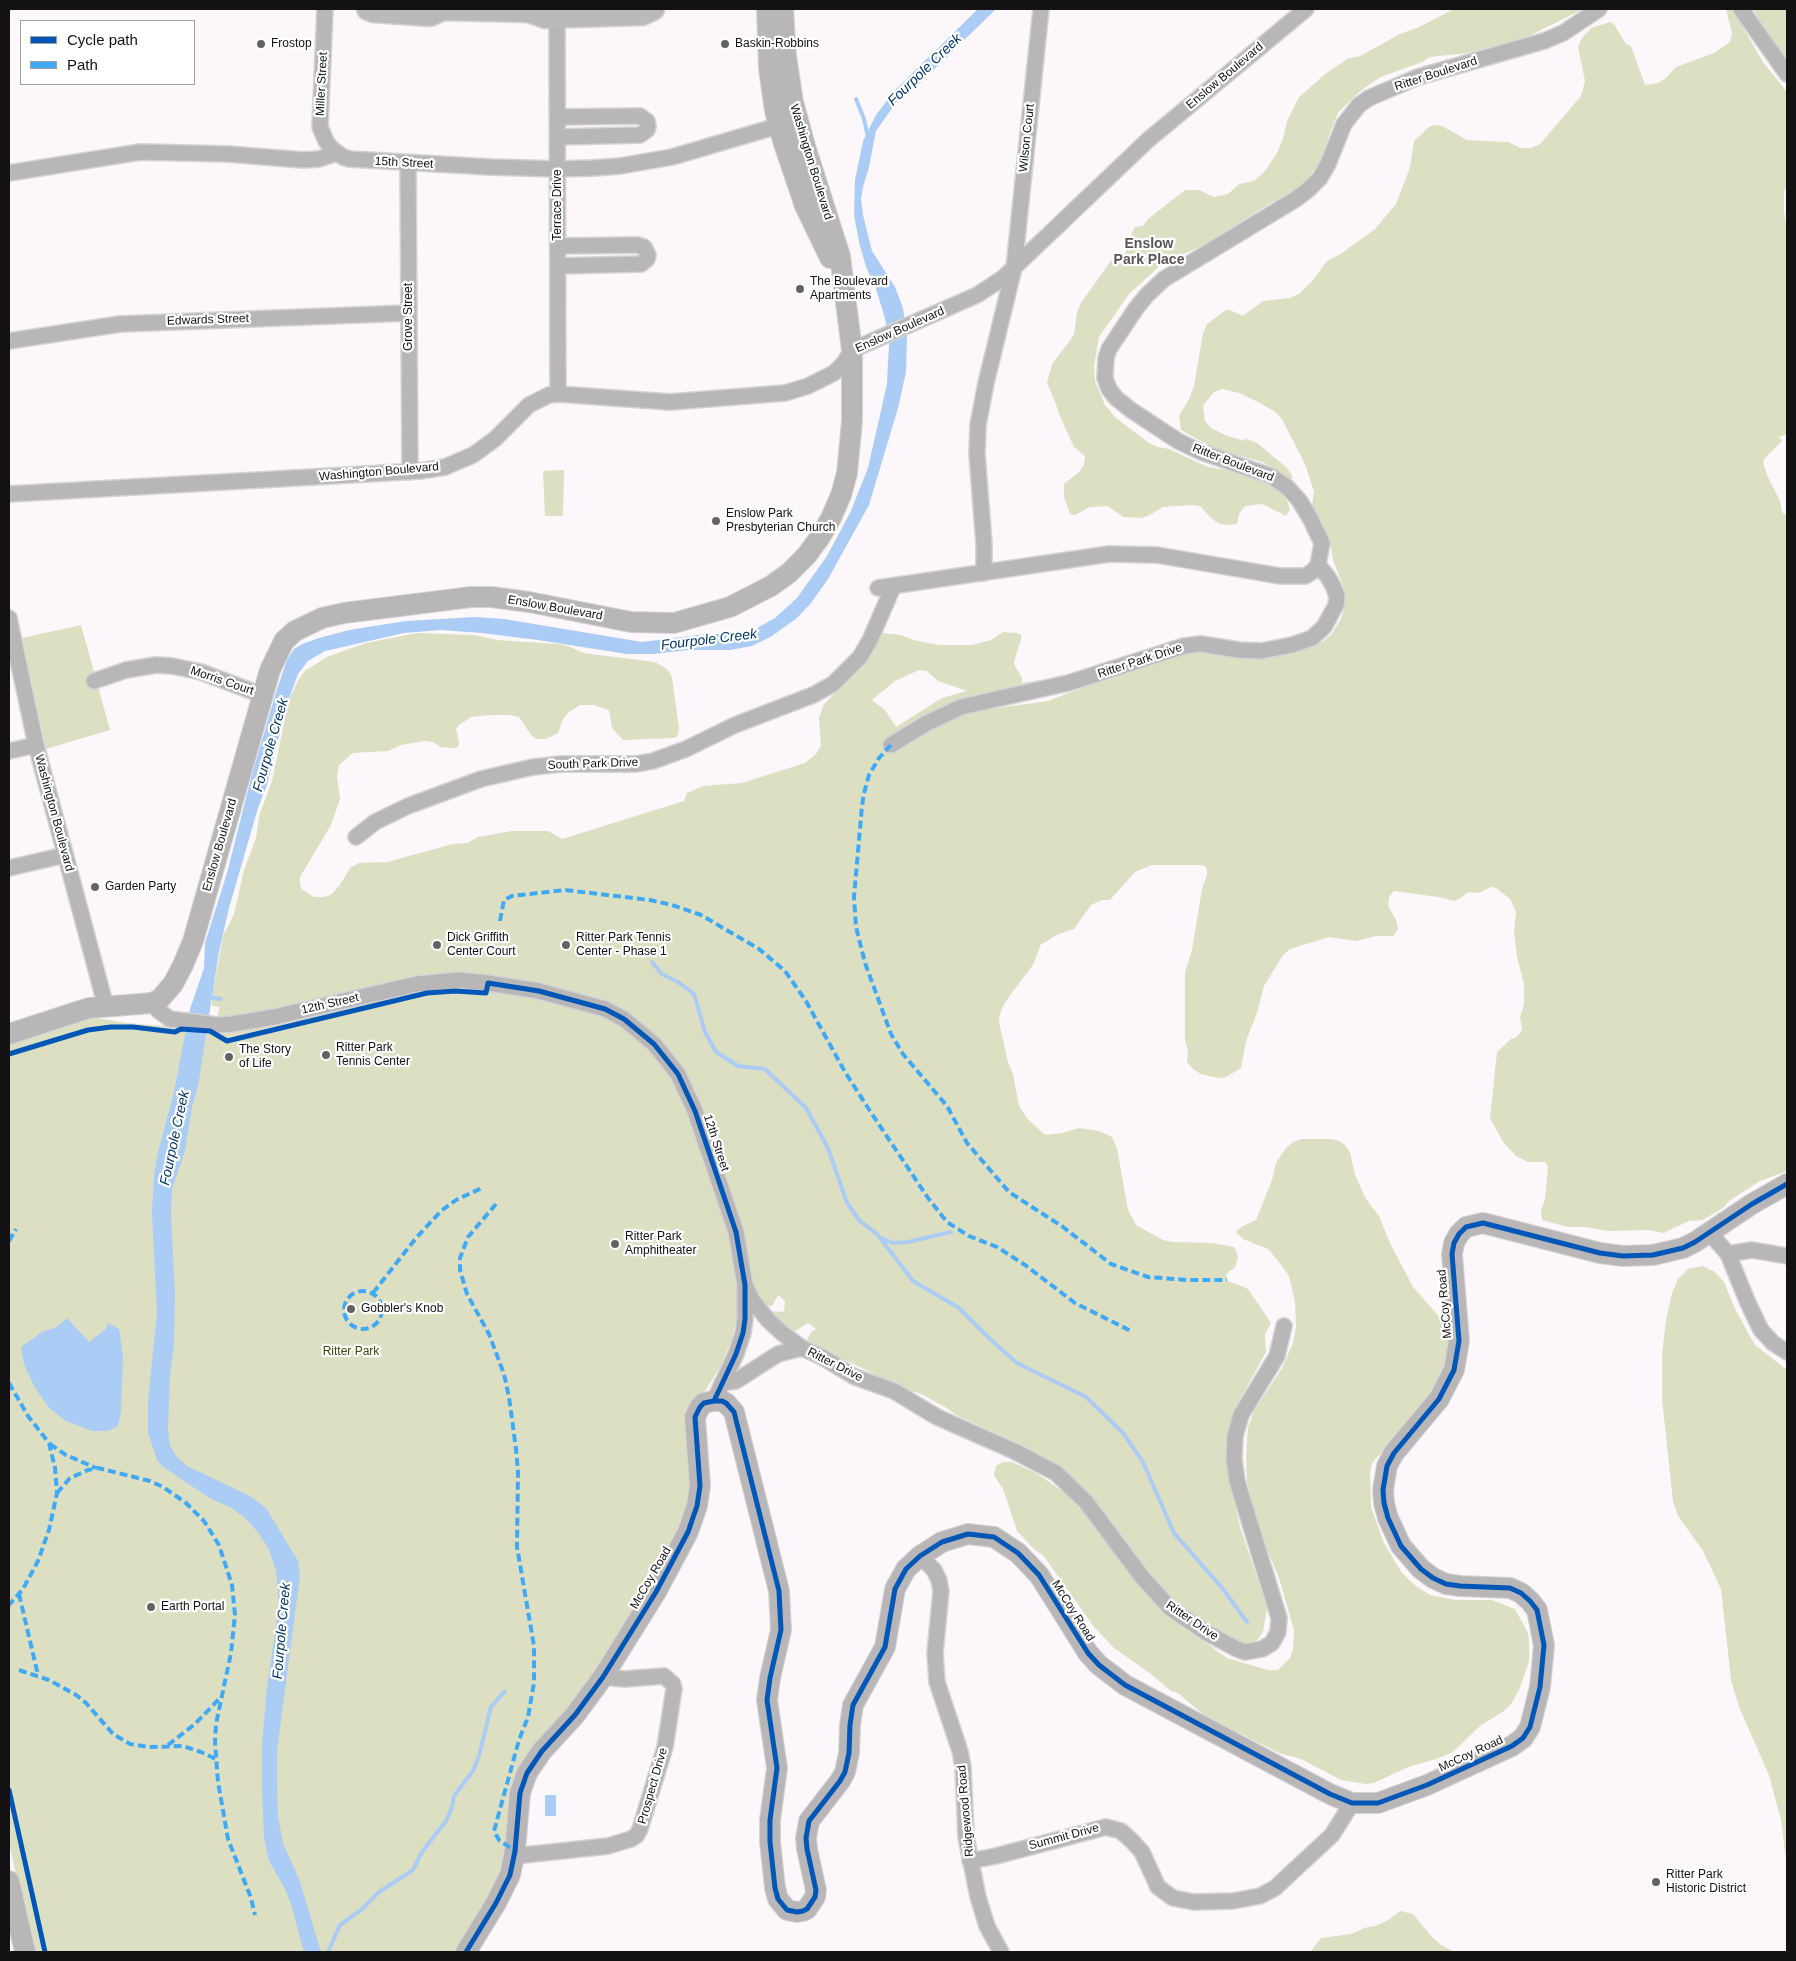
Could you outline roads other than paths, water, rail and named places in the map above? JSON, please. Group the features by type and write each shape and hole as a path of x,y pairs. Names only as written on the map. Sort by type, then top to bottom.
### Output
{"main road":[{"path":"368,9 373,11 430,15 444,9 530,10 545,17 642,14 653,9"}],"street":[{"name":"Miller Street","path":"325,9 320,127 326,141 337,153"},
{"name":"Washington Boulevard","path":"9,494 410,472 433,469 460,462 484,448 529,405 549,395 558,394 670,402 785,392 808,386 834,373 844,363 852,350 843,284 805,206 788,123 768,69 767,9"},
{"name":"Washington Boulevard","path":"783,9 790,86 788,123"},
{"name":"Wilson Court","path":"1014,268 1041,9"},
{"name":"Enslow Boulevard","path":"152,1003 160,999 173,984 189,953 270,670 284,641 295,631 322,618 447,600 491,597 528,602 631,622 674,622 730,607 770,586 789,573 807,555 831,518 841,495 851,447 852,350 977,296 993,286 1148,140 1306,9"},
{"name":"Ritter Boulevard","path":"1318,565 1322,543 1318,532 1298,500 1287,487 1271,476 1201,452 1178,441 1131,410 1116,398 1106,378 1106,358 1109,349 1142,301 1164,279 1296,199 1309,189 1320,178 1328,164 1344,124 1359,105 1369,98 1418,77 1544,42 1562,33 1599,9"},
{"path":"1740,9 1787,74"},
{"name":"Terrace Drive","path":"557,17 558,394"},
{"path":"558,117 640,116 647,120 648,126 647,130 640,135 558,137"},
{"name":"15th Street","path":"337,153 343,157 358,160 408,163 558,169 602,167 650,161 700,149 788,123"},
{"path":"9,173 140,152 228,154 303,160 319,159 337,153"},
{"name":"Grove Street","path":"408,163 410,472"},
{"path":"558,246 637,245 644,246 648,255 645,262 637,265 558,266"},
{"path":"1014,268 986,383 978,425 977,454 984,544 984,573 1109,554 1157,556 1296,577 1305,576 1318,565"},
{"name":"Edwards Street","path":"9,341 120,324 409,313"},
{"name":"Ritter Park Drive","path":"891,745 927,723 961,707 1068,683 1184,646 1201,644 1239,650 1261,651 1292,645 1312,638 1324,627 1336,605 1337,596 1328,577 1318,565"},
{"name":"South Park Drive","path":"356,837 375,822 408,806 481,779 519,770 561,764 636,764 653,761 686,749 735,725 813,695 833,684 848,672 870,640 886,588 984,573"},
{"name":"Washington Boulevard","path":"9,618 36,745 106,1007"},
{"name":"Morris Court","path":"94,681 126,670 156,665 172,666 201,672 262,695"},
{"path":"9,751 36,745"},
{"path":"9,868 65,855"},
{"name":"12th Street","path":"152,1003 166,1017 217,1025 244,1023 396,988 438,981 469,981 517,986 576,999 606,1009 624,1018 668,1059 682,1081 695,1111 733,1223 740,1252 746,1308 743,1333 736,1354 718,1392"},
{"path":"9,1034 89,1008 152,1003"},
{"name":"McCoy Road","path":"466,1952 506,1886 515,1856 520,1792 527,1773 542,1751 574,1715 603,1677 656,1592 688,1532 697,1506 700,1486 695,1417 700,1407 718,1392 736,1418 779,1591 781,1630 767,1700 777,1768 770,1820 770,1842 774,1882 778,1899 791,1912 807,1909 815,1897 816,1890 806,1838 809,1821 845,1772 849,1753 853,1705 885,1648 895,1589 906,1569 920,1556 942,1542 968,1534 986,1535 1002,1541 1018,1553 1039,1575 1088,1653 1110,1674 1163,1705 1330,1794 1352,1803 1366,1804 1392,1799 1471,1766 1512,1746 1523,1738 1530,1726 1540,1687 1544,1644 1537,1610 1530,1600 1510,1588 1460,1586 1446,1584 1433,1578 1421,1569 1401,1546 1388,1518 1384,1503 1382,1490 1387,1466 1394,1454 1439,1399 1454,1370 1459,1341 1452,1254 1454,1243 1459,1234 1466,1227 1474,1224 1493,1224 1600,1253 1639,1256 1668,1253 1683,1248 1708,1234 1752,1204 1787,1184"},
{"path":"1708,1234 1728,1254 1751,1311 1761,1330 1773,1343 1787,1352"},
{"path":"1728,1254 1752,1250 1787,1256"},
{"name":"Ritter Drive","path":"745,1285 752,1300 768,1320 802,1348 822,1357 855,1377 894,1391 937,1417 1014,1451 1056,1473 1086,1502 1142,1577 1170,1608 1207,1633 1237,1650 1251,1652 1267,1647 1275,1639 1279,1618 1238,1481 1234,1459 1235,1436 1241,1415 1277,1356 1284,1326"},
{"name":"Ritter Drive","path":"718,1392 778,1354 802,1348"},
{"name":"Ridgewood Road","path":"920,1556 934,1570 941,1591 935,1667 940,1696 960,1751 964,1784 964,1815 970,1861 983,1913 1002,1952"},
{"name":"Prospect Drive","path":"515,1856 608,1846 631,1839 637,1835 640,1829 665,1747 674,1689 673,1684 664,1676 603,1677"},
{"name":"Summit Drive","path":"970,1861 996,1856 1106,1826 1121,1831 1132,1841 1142,1852 1158,1887 1173,1898 1194,1902 1233,1901 1260,1896 1275,1888 1332,1835 1352,1803"},
{"path":"9,1881 13,1919 25,1952"}],"water":[{"name":"Fourpole Creek","path":"978,9 996,9 914,89 900,97 876,131 861,199 872,251 895,287 903,308 907,338 906,372 898,408 869,505 828,579 811,603 797,618 772,636 752,646 730,650 688,650 653,654 627,654 481,633 441,630 404,633 325,651 308,661 298,674 287,704 267,785 258,808 229,908 219,952 198,1086 192,1107 185,1151 172,1189 171,1215 175,1295 174,1344 170,1376 168,1429 170,1445 176,1456 187,1466 250,1496 266,1508 298,1561 300,1575 277,1751 277,1786 278,1817 283,1843 299,1879 321,1952 304,1952 291,1904 269,1861 264,1838 262,1744 267,1687 279,1605 276,1570 268,1548 258,1532 244,1517 230,1507 213,1500 162,1466 157,1460 148,1433 148,1400 157,1314 152,1212 157,1156 174,1092 190,1009 204,968 205,943 227,873 252,774 287,660 294,649 319,638 349,630 406,621 475,617 504,619 642,642 706,634 752,631 775,618 797,598 827,556 850,513 868,468 887,384 889,344 885,318 875,286 866,267 854,215 855,180 863,141 876,115 895,90"},
{"path":"67,1318 89,1342 106,1329 108,1323 119,1329 123,1356 121,1411 118,1426 108,1431 92,1431 66,1421 49,1408 34,1386 24,1364 21,1347 42,1332 57,1327"},
{"path":"545,1795 556,1795 556,1816 545,1816"}],"waterway":[{"path":"856,99 864,119 868,137"},
{"path":"652,962 662,974 678,982 694,994 705,1032 716,1052 738,1066 765,1069 806,1108 828,1148 847,1203 860,1221 877,1234 913,1281 959,1308 1017,1363 1086,1397 1123,1433 1143,1462 1174,1533 1223,1589 1247,1622"},
{"path":"209,997 221,999"},
{"path":"881,1238 893,1243 908,1242 951,1232"},
{"path":"328,1952 340,1925 361,1910 379,1892 413,1870 422,1852 446,1821 454,1796 473,1771 479,1756 491,1707 505,1691"}],"place":[{"name":"Frostop","path":"261,44"},
{"name":"Baskin-Robbins","path":"725,44"},
{"name":"The Boulevard Apartments","path":"800,289"},
{"name":"Enslow Park Presbyterian Church","path":"716,521"},
{"name":"Garden Party","path":"95,887"},
{"name":"Dick Griffith Center Court","path":"437,945"},
{"name":"Ritter Park Tennis Center - Phase 1","path":"566,945"},
{"name":"Ritter Park Tennis Center","path":"326,1055"},
{"name":"The Story of Life","path":"229,1057"},
{"name":"Ritter Park Amphitheater","path":"615,1244"},
{"name":"Gobbler's Knob","path":"351,1309"},
{"name":"Earth Portal","path":"151,1607"},
{"name":"Ritter Park Historic District","path":"1656,1882"}],"district":[{"name":"Enslow Park Place","path":"1149,252"}],"park label":[{"name":"Ritter Park","path":"351,1352"}]}
